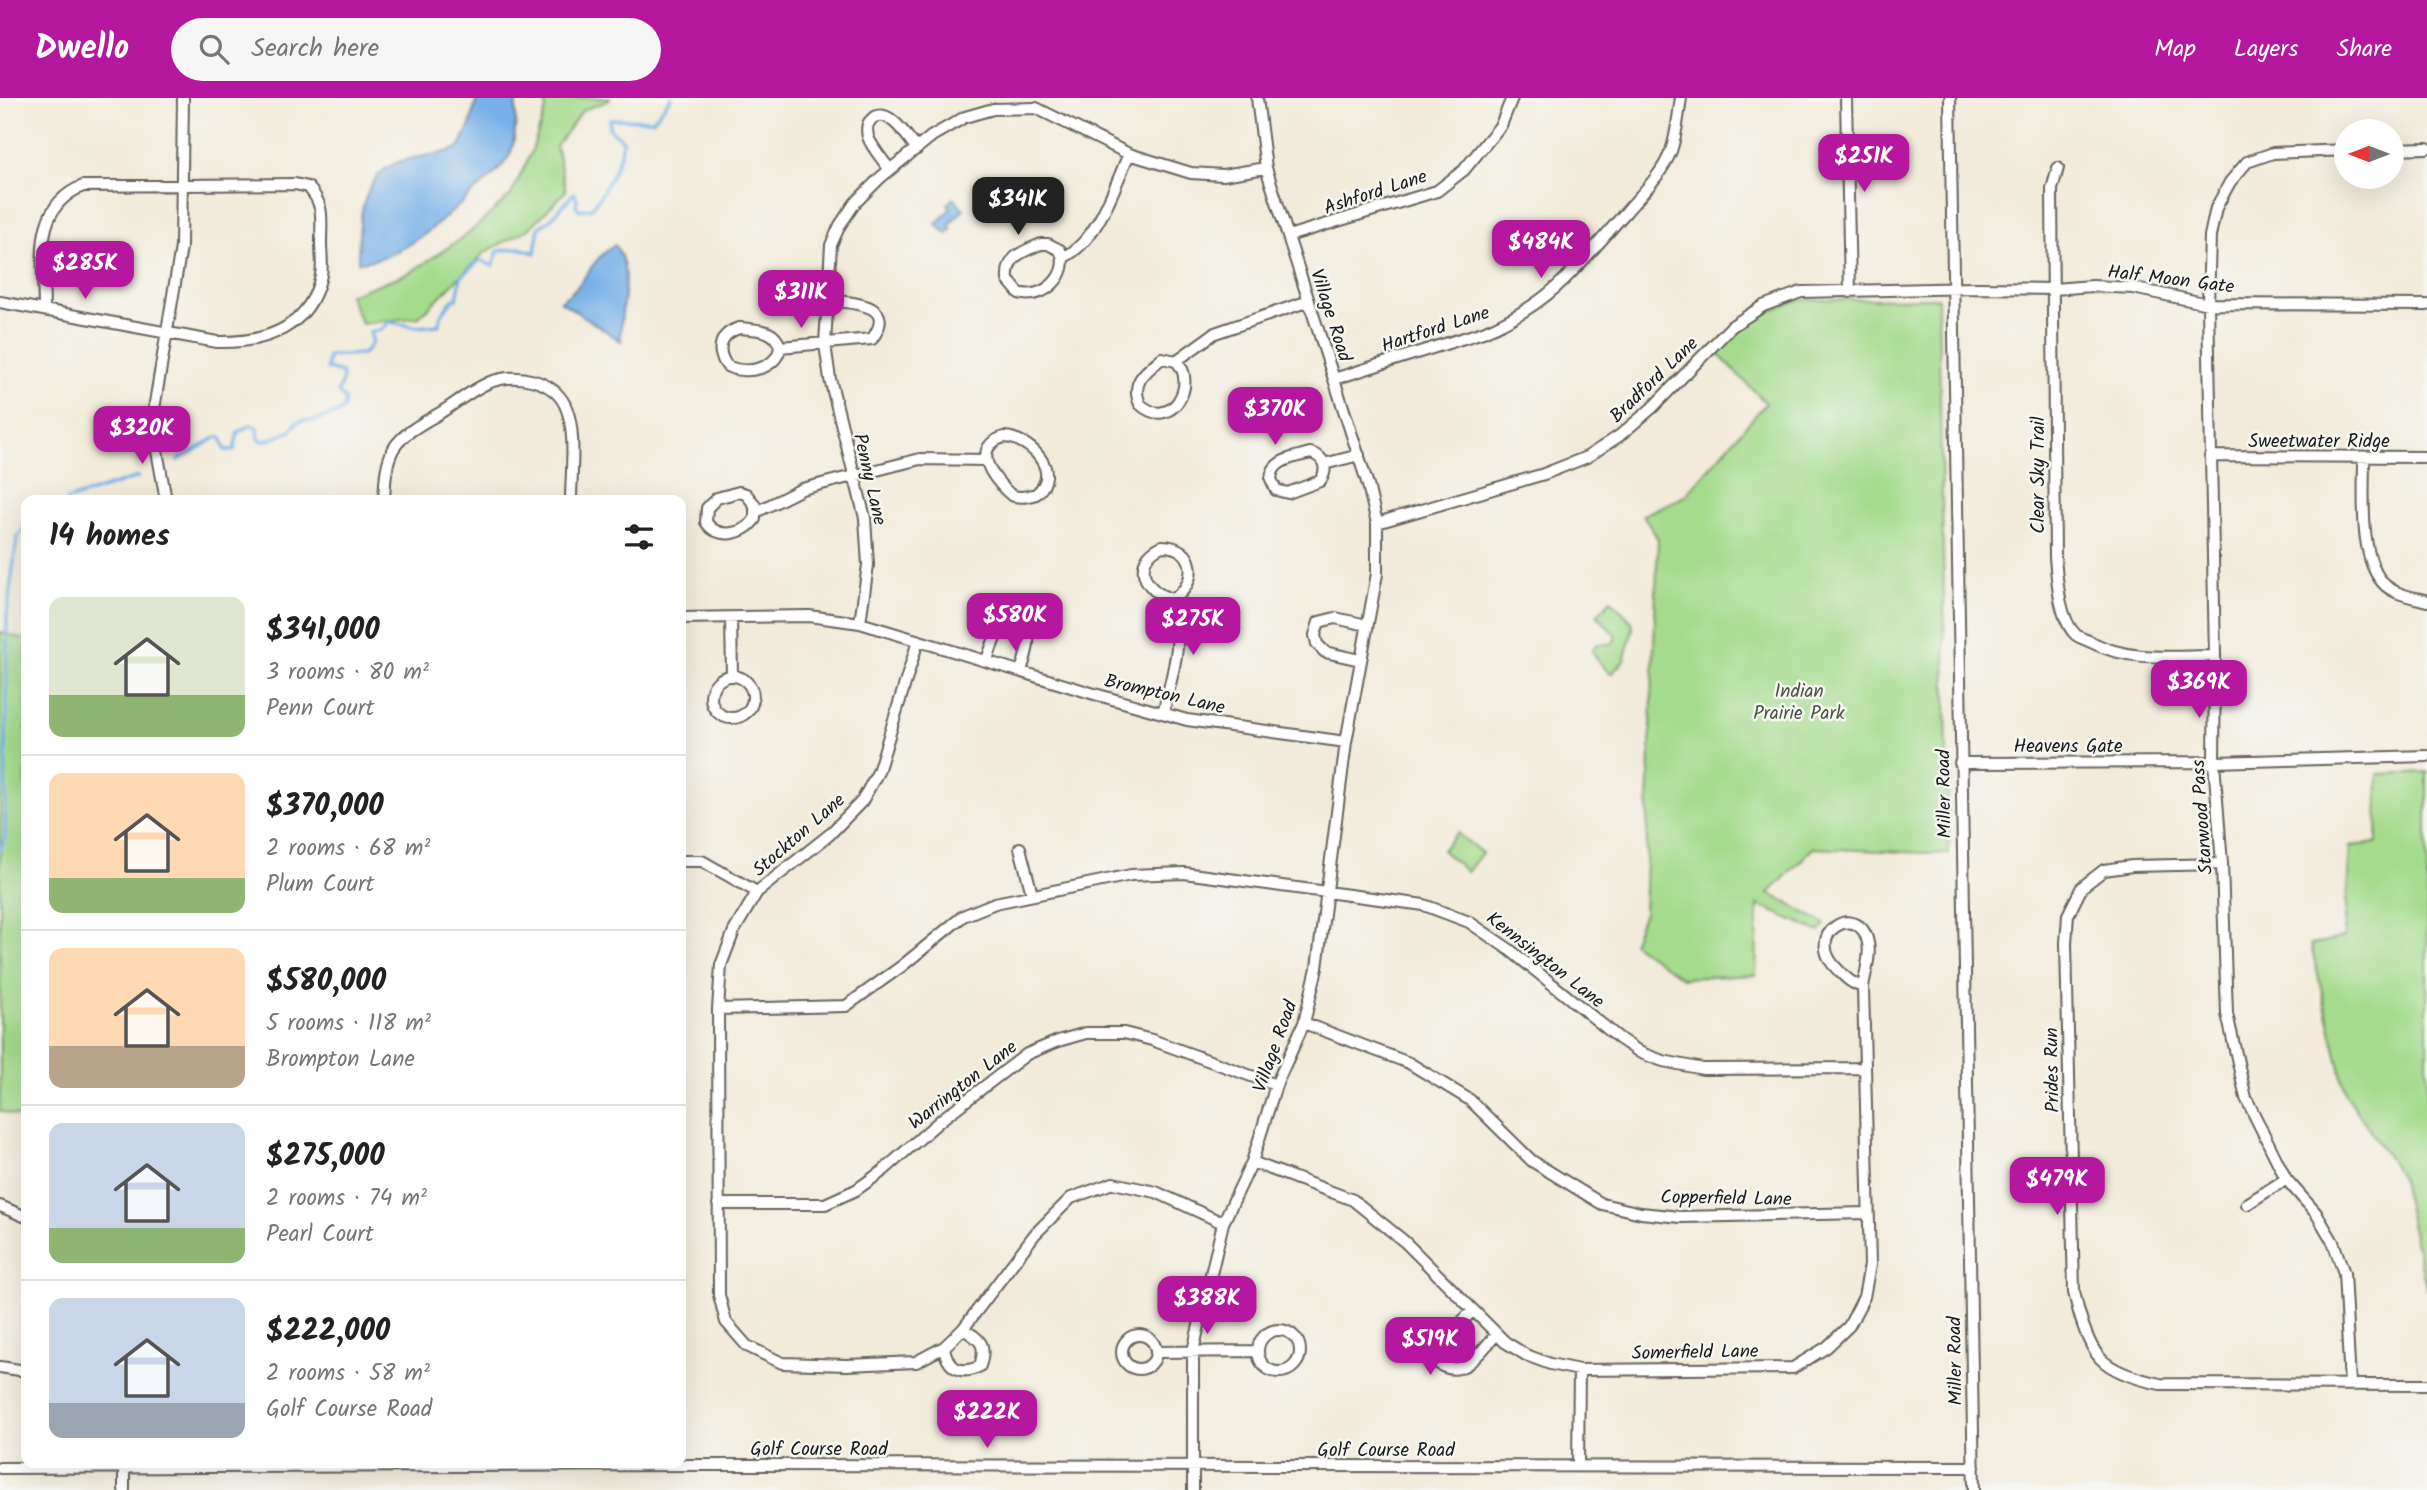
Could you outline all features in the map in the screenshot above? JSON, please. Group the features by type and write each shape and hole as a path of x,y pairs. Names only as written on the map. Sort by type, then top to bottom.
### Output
{"street":[{"path":"165,495 156,451 154,409 181,247 183,98"},
{"name":"Village Road","path":"1193,1490 1193,1351 1223,1223 1252,1163 1276,1085 1304,1023 1317,968 1346,742 1377,574 1377,523 1359,455 1266,168 1257,98"},
{"name":"Ashford Lane","path":"1288,236 1437,191 1464,170 1501,125 1512,98"},
{"name":"Hartford Lane","path":"1334,380 1507,323 1567,280 1655,181 1671,152 1681,98"},
{"path":"1846,98 1850,292"},
{"name":"Miller Road","path":"1950,98 1974,1490"},
{"name":"Penny Lane","path":"860,623 868,565 865,518 830,380 825,344 831,245 840,225 855,203 917,149 965,117 993,110 1036,108 1129,154 1191,173 1223,175 1266,168"},
{"path":"890,170 869,140 866,129 870,120 886,116 895,122 917,149"},
{"path":"2404,149 2427,148"},
{"name":"Starwood Pass","path":"2334,151 2273,153 2248,162 2230,182 2216,208 2210,236 2208,304 2215,656 2214,762 2222,864 2227,1014 2246,1098 2286,1179 2316,1213 2328,1232 2344,1273 2350,1384"},
{"path":"1064,257 1075,252 1094,230 1129,154"},
{"name":"Clear Sky Trail","path":"2058,168 2052,189 2055,557 2058,592 2066,616 2076,634 2110,652 2141,656 2215,656"},
{"path":"0,302 218,342 241,342 271,336 305,310 315,293 321,274 321,206 308,187 295,184 83,186 58,201 48,216 45,234 44,309"},
{"path":"1041,244 1055,246 1064,257 1062,271 1037,295 1019,293 1008,279 1010,262 1015,255 1041,244"},
{"name":"Half Moon Gate","path":"1952,289 2054,289 2092,286 2133,288 2208,304 2427,305"},
{"name":"Bradford Lane","path":"1377,523 1544,474 1587,457 1652,408 1732,326 1763,306 1801,292 1952,289"},
{"path":"780,347 872,339 878,331 880,320 877,312 870,306 826,300"},
{"path":"1176,360 1185,372 1178,403 1164,413 1147,410 1136,396 1136,387 1139,378 1162,358 1176,360 1215,332 1309,301"},
{"path":"739,328 767,331 778,340 780,347 779,354 770,365 743,371 727,366 720,351 725,336 739,328"},
{"path":"384,495 387,470 394,448 414,429 491,382 511,378 539,382 556,391 565,406 571,424 571,495"},
{"path":"1014,438 1042,458 1047,474 1046,482 1037,494 1015,496 1008,493 992,474 986,460 991,444 997,440 1014,438"},
{"path":"1310,453 1316,454 1324,464 1324,476 1314,484 1288,493 1276,490 1272,485 1271,472 1279,463 1310,453"},
{"path":"1324,464 1359,455"},
{"name":"Sweetwater Ridge","path":"2210,456 2364,459 2427,457"},
{"path":"756,512 752,499 739,492 711,502 705,515 710,528 723,535 750,525 756,512 802,489 920,458 986,460"},
{"path":"2364,459 2364,526 2367,554 2385,585 2400,594 2427,601"},
{"path":"1162,546 1181,550 1191,565 1188,583 1182,594 1173,599 1162,597 1147,584 1144,575 1147,557 1162,546"},
{"path":"1163,713 1178,654 1178,620 1173,599"},
{"name":"Brompton Lane","path":"686,618 808,616 860,623 1188,720 1346,742"},
{"path":"731,618 732,676"},
{"path":"1360,660 1325,652 1317,644 1316,627 1319,622 1335,618 1367,625"},
{"path":"987,660 999,628 1006,621 1017,620 1025,623 1029,632 1021,671"},
{"name":"Stockton Lane","path":"918,641 878,772 862,802 829,835 757,892 734,931 721,965 718,1009 719,1295 726,1322 747,1346 782,1363 846,1365 916,1362 944,1347 964,1329 1035,1234 1071,1198 1113,1183 1156,1192 1223,1223"},
{"path":"732,676 746,682 753,697 747,712 733,719 717,713 710,698 716,683 732,676"},
{"name":"Heavens Gate","path":"1960,763 2214,762 2427,756"},
{"path":"1020,848 1032,894"},
{"path":"686,861 702,861 757,892"},
{"name":"Prides Run","path":"2222,864 2132,866 2104,870 2082,887 2068,915 2066,943 2074,1292 2080,1320 2100,1358 2130,1377 2160,1384 2427,1385"},
{"name":"Kennsington Lane","path":"718,1009 846,1006 902,966 963,916 995,903 1131,875 1184,873 1424,905 1469,922 1510,950 1620,1039 1641,1054 1662,1061 1703,1069 1865,1068"},
{"name":"Somerfield Lane","path":"1252,1163 1353,1200 1405,1242 1497,1334 1526,1355 1550,1364 1579,1370 1793,1368 1827,1347 1849,1326 1864,1297 1870,1265 1863,987 1869,944 1864,929 1855,923 1843,922 1828,931 1826,949 1831,964 1853,985 1863,987"},
{"name":"Copperfield Lane","path":"1304,1023 1409,1063 1430,1075 1470,1100 1532,1161 1602,1204 1641,1213 1680,1217 1867,1213"},
{"name":"Warrington Lane","path":"718,1204 825,1204 856,1190 1027,1054 1086,1033 1124,1033 1152,1040 1276,1085"},
{"path":"2247,1204 2286,1179"},
{"path":"0,1206 21,1215"},
{"path":"1473,1310 1436,1353 1439,1364 1455,1371 1464,1368 1497,1334"},
{"path":"944,1347 945,1358 951,1366 960,1371 971,1371 980,1366 983,1348 980,1340 964,1329"},
{"path":"1156,1352 1258,1351"},
{"path":"0,1367 21,1370"},
{"path":"1578,1466 1579,1370"},
{"name":"Golf Course Road","path":"686,1466 1973,1467"},
{"name":"Golf Course Road","path":"0,1468 21,1467"},
{"path":"124,1468 124,1490"}],"green space":[{"path":"544,98 610,98 583,110 556,146 566,191 529,229 485,252 419,317 362,324 349,295 411,272 468,234 511,195 531,153 546,109"},
{"name":"Indian Prairie Park","path":"1938,298 1949,854 1813,848 1769,893 1825,924 1820,932 1758,905 1756,975 1682,978 1632,943 1644,913 1658,539 1643,515 1685,496 1766,403 1716,352 1741,329 1770,311 1799,300"},
{"path":"1611,600 1632,622 1633,629 1624,661 1611,674 1598,661 1592,650 1597,644 1611,644 1615,640 1615,635 1597,615"},
{"path":"0,632 21,638 21,1117 0,1111"},
{"path":"2427,772 2427,1291 2400,1176 2346,1094 2311,945 2344,937 2350,846 2377,843 2378,774"},
{"path":"1457,833 1482,853 1467,872 1442,850"}],"water":[{"path":"477,98 515,98 515,136 506,161 489,179 422,236 391,254 358,262 361,215 370,187 378,175 405,160 459,148 470,125"},
{"path":"953,198 964,209 949,225 952,229 947,234 936,224 951,208 948,204"},
{"path":"615,245 621,256 625,279 621,341 560,301"}],"waterway":[{"path":"178,460 217,437 221,437 225,450 234,450 238,432 251,425 257,428 258,436 264,441 290,432 296,423 303,420 314,421 338,413 344,408 345,400 338,392 343,378 342,373 327,369 328,356 363,354 371,344 370,332 381,330 389,322 418,327 439,325 441,315 452,300 457,299 461,277 480,260 493,266 498,251 519,248 535,253 539,227 549,221 574,193 576,206 580,210 592,208 607,184 616,167 623,140 609,128 610,119 653,120 671,98"},
{"path":"82,495 138,477"},
{"path":"0,849 5,837 7,615 17,538 21,533"}]}
